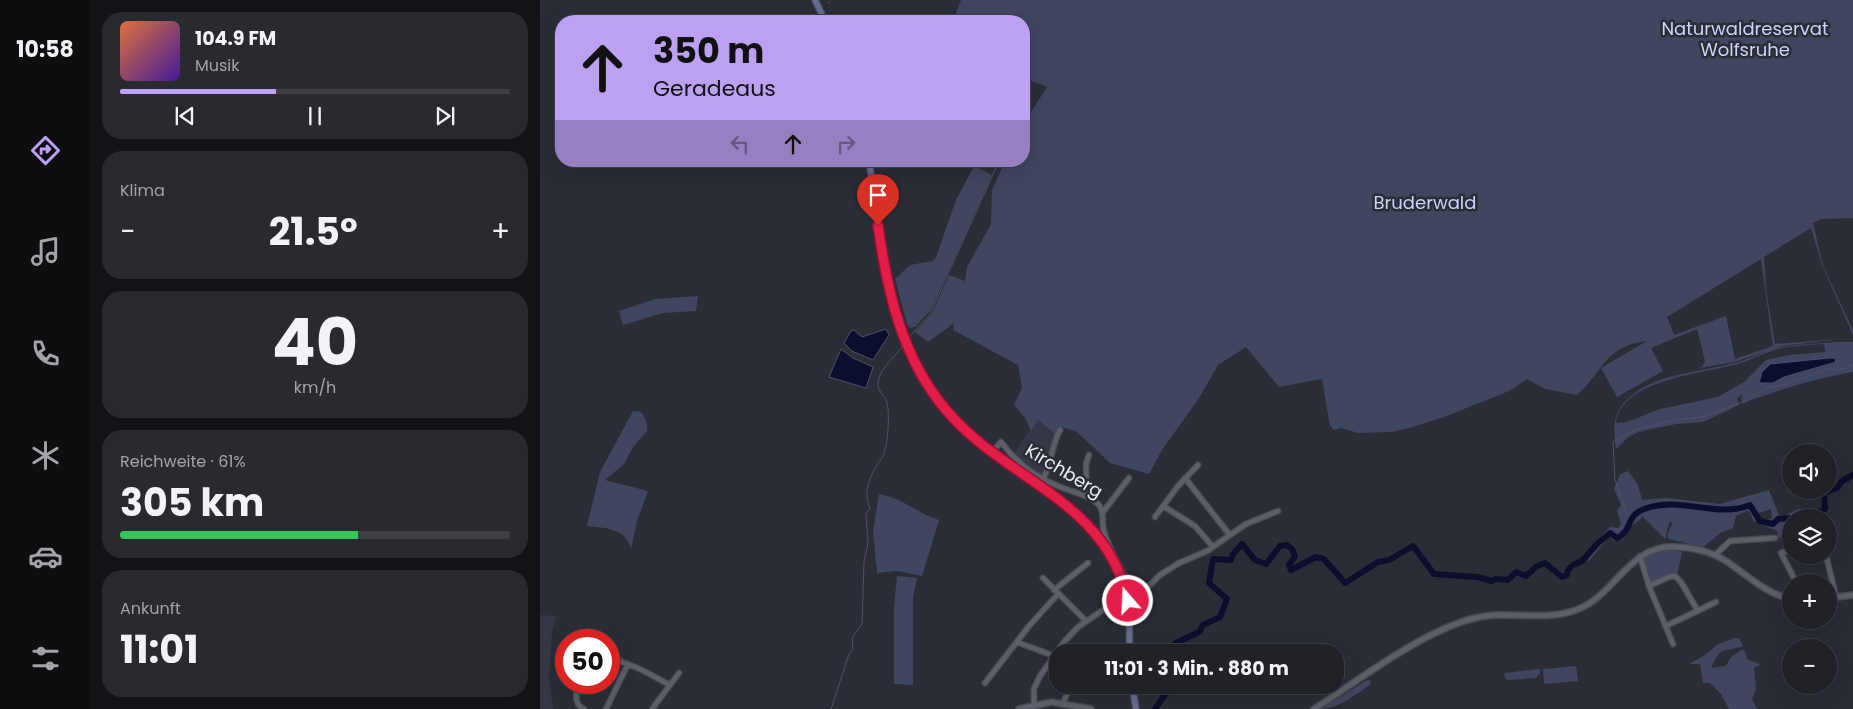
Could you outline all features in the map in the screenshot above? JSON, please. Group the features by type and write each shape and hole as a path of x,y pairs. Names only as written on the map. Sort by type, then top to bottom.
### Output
{"main road":[{"path":"814,0 822,15"},
{"path":"870,167 887,279 904,338 925,380 946,411 992,452 1061,499 1081,517 1109,555 1126,593 1130,644"},
{"path":"1133,694 1135,709"}],"street":[{"path":"1044,479 1055,439 1060,430"},
{"name":"Kirchberg","path":"992,452 1001,442 1018,461 1044,479 1087,496 1096,502 1103,512 1102,523 1105,534 1130,586 1131,590 1126,593"},
{"path":"1087,496 1086,464 1089,455"},
{"path":"1155,517 1185,478 1198,465"},
{"path":"1103,512 1129,478"},
{"path":"1185,478 1229,534"},
{"path":"1163,506 1195,526 1212,547"},
{"path":"1065,644 1086,621 1111,607 1141,595 1172,567 1212,547 1246,524 1278,511"},
{"path":"1715,555 1730,541 1775,538"},
{"path":"1314,709 1426,638 1454,624 1490,615 1534,616 1559,614 1583,607 1602,593 1638,558 1667,546 1693,549 1715,555 1764,588 1782,595"},
{"path":"1638,558 1673,644"},
{"path":"1054,590 1088,563"},
{"path":"1649,586 1669,576 1675,576 1681,582 1698,611"},
{"path":"1043,578 1086,621"},
{"path":"985,683 1058,594"},
{"path":"1837,597 1853,595"},
{"path":"1666,626 1716,602"},
{"path":"1017,642 1049,654"},
{"path":"620,661 670,685"},
{"path":"606,709 628,664"},
{"path":"1034,704 1034,689 1049,664"},
{"path":"652,709 679,673"},
{"path":"576,694 576,700 580,707 584,709"},
{"path":"1063,703 1066,694"},
{"path":"1019,709 1034,704 1063,703 1088,709"}],"shaded area":[{"path":"886,329 889,335 873,360 852,351 844,343 851,331 854,330 862,337"},
{"path":"841,349 853,358 873,367 866,388 829,377"},
{"path":"1835,358 1836,362 1784,377 1773,383 1759,383 1762,372 1770,364"},
{"path":"1037,420 1057,436 1047,470 1042,477 1013,455"},
{"path":"540,615 556,616 552,632 549,677 553,709 540,709"}],"green space":[{"name":"Bruderwald","path":"961,0 1853,0 1853,218 1821,219 1813,223 1823,266 1853,330 1853,335 1822,265 1811,228 1764,257 1766,289 1775,344 1840,339 1783,346 1734,362 1694,369 1702,367 1705,361 1697,329 1651,348 1663,371 1617,397 1601,368 1647,341 1622,348 1613,354 1577,395 1545,389 1527,379 1509,391 1444,417 1392,432 1358,433 1341,428 1334,430 1330,426 1322,379 1279,387 1246,347 1218,365 1199,398 1162,450 1149,474 1110,463 1077,432 1062,427 1057,436 1038,420 1031,431 1025,418 1014,405 1022,388 1018,365 953,330 954,323 928,342 915,332 932,313 949,275 965,281 967,267 991,224 992,190 1002,167 1030,167 1030,114 1047,87 1030,80 1030,15 955,15","holes":["1761,259 1773,346 1735,359 1726,316 1674,335 1667,317"]},
{"path":"976,167 992,175 931,310 915,327 910,328 907,324 895,279 910,265 933,261 936,257 956,200 972,170"},
{"path":"698,296 696,311 663,313 623,325 619,311 656,299"},
{"path":"1835,342 1853,342 1853,372 1803,383 1743,404 1741,398 1743,394 1737,398 1739,405 1703,422 1676,424 1638,432 1627,438 1616,449 1615,426 1619,410 1633,394 1646,386 1675,376 1739,362 1781,347","holes":["1824,344 1825,352 1789,355 1766,360 1744,382 1718,397 1660,409 1627,422 1616,423 1621,409 1632,397 1664,381 1734,365 1778,349","1829,358 1835,363 1784,377 1773,383 1759,383 1762,372 1770,364"]},
{"path":"633,411 641,412 646,421 647,431 633,447 624,464 605,480 648,491 637,521 631,549 625,537 620,533 614,530 587,526 600,472"},
{"path":"1628,471 1638,485 1642,500 1666,498 1720,504 1769,490 1780,518 1782,517 1782,537 1778,538 1777,531 1760,524 1763,520 1772,519 1771,509 1759,513 1754,523 1750,512 1747,511 1736,516 1733,528 1722,532 1703,547 1669,539 1667,536 1673,521 1669,523 1665,539 1642,516 1640,520 1629,527 1624,539 1613,541 1611,537 1608,538 1588,562 1592,548 1599,538 1610,527 1618,528 1621,524 1617,511 1621,505 1614,489 1620,474"},
{"path":"879,494 902,502 923,514 939,520 922,576 897,571 877,573 873,532"},
{"path":"1673,550 1682,552 1677,576 1650,582 1643,558 1659,551"},
{"path":"897,576 917,578 913,597 913,685 894,684 894,607"},
{"path":"1739,638 1743,646 1720,653 1711,668 1726,666 1730,658 1741,650 1744,650 1748,660 1761,664 1754,668 1756,688 1752,699 1757,709 1729,709 1721,694 1710,683 1703,683 1700,664 1689,664 1705,655 1718,644"},
{"path":"1576,666 1578,681 1544,684 1543,669"},
{"path":"1540,669 1540,674 1535,678 1507,680 1504,676 1505,673"},
{"path":"1367,680 1371,681 1370,685 1353,697 1334,707 1321,709"}],"waterway":[{"path":"909,337 930,314 996,167"},
{"path":"831,709 849,654 853,649 852,638 862,624 864,562 868,543 866,514 870,508 867,491 872,476 883,456 888,429 887,402 880,391 878,382 885,367 903,345"},
{"path":"1629,519 1615,480 1613,442 1635,430 1674,420 1702,417 1747,400 1765,388 1785,385 1826,369 1840,370 1853,365"},
{"path":"1825,509 1824,493 1837,488 1842,481 1853,475"},
{"path":"1175,644 1199,632 1203,625 1220,617 1227,599 1209,583 1213,559 1231,560 1233,554 1242,544 1255,560 1266,564 1280,546 1287,545 1292,549 1295,556 1289,565 1291,570 1316,557 1324,559 1345,583 1378,562 1389,560 1413,546 1434,574 1477,577 1492,581 1496,579 1508,580 1516,572 1526,576 1537,566 1545,563 1562,577 1567,575 1568,570 1573,565 1582,561 1610,533 1617,538 1625,532 1631,519 1638,512 1657,505 1671,504 1724,510 1750,505 1760,521 1773,524 1778,519 1782,519"},
{"path":"1155,709 1166,694"}],"route":[{"path":"878,225 887,279 900,329 925,380 946,411 973,437 1076,511 1109,555 1128,601"}],"park label":[{"name":"Naturwaldreservat Wolfsruhe","path":"1745,39"}]}
